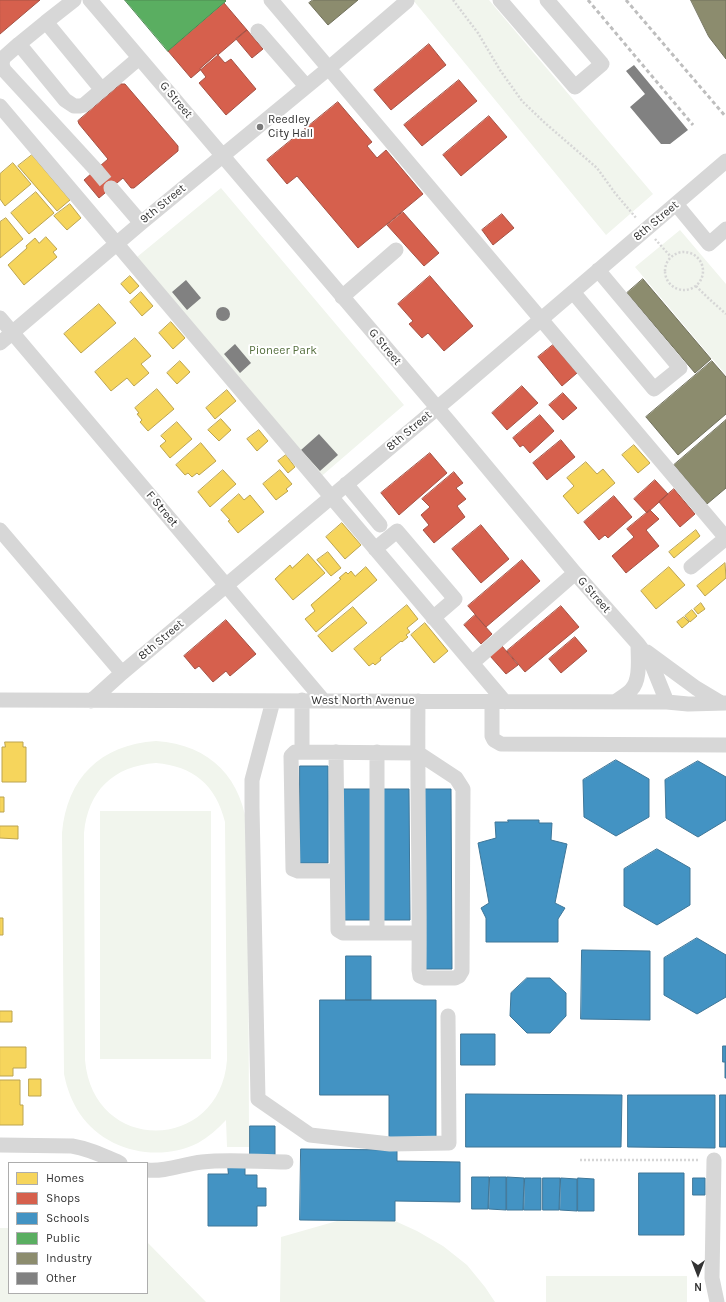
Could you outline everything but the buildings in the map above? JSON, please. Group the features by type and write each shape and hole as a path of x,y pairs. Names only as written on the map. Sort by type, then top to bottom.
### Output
{"street":[{"path":"74,0 3,58 2,65 4,70 96,170"},
{"name":"G Street","path":"90,0 575,573 638,644 650,660 667,702"},
{"path":"272,0 726,538 691,567"},
{"path":"500,0 575,87 602,64 547,0"},
{"name":"9th Street","path":"0,343 117,243 329,68 407,1"},
{"path":"46,22 102,90"},
{"path":"258,31 306,86"},
{"path":"19,44 65,100 70,104 80,106 84,105 140,58"},
{"path":"0,106 472,663 499,702 492,736 494,740 501,744 726,745"},
{"name":"8th Street","path":"91,701 122,673 726,161"},
{"path":"111,188 141,223"},
{"path":"676,204 709,244 726,230"},
{"path":"342,297 396,250"},
{"path":"573,292 654,389 680,368 598,270"},
{"name":"F Street","path":"0,318 323,700"},
{"path":"346,484 380,525"},
{"path":"0,530 122,673"},
{"path":"376,549 397,531 455,599 434,618"},
{"path":"472,663 575,573"},
{"path":"615,702 632,690 635,683 638,670 638,644"},
{"path":"638,644 696,688 724,704"},
{"name":"West North Avenue","path":"0,700 323,700 667,702 688,704 724,704"},
{"path":"302,700 302,751"},
{"path":"273,701 252,780 258,1099 310,1135 390,1144 449,1142 448,1016"},
{"path":"337,871 298,871 293,869 291,756 295,752 418,753 456,778 463,789 462,971 459,976 455,978 425,978 420,976 419,970 418,753 418,701"},
{"path":"336,752 338,930 342,933 419,933"},
{"path":"377,752 377,933"},
{"path":"0,1146 72,1146 90,1149 118,1162"},
{"path":"714,1160 712,1278 717,1302"},
{"path":"148,1170 168,1170 206,1162 286,1162"}],"path":[{"path":"453,0 478,33 500,70 522,101 597,168 615,193 671,257"},
{"path":"688,252 698,258 702,264 703,276 696,286 690,289 678,289 667,281 665,268 667,262 676,253 688,252"},
{"path":"696,286 726,314"},
{"path":"580,1160 714,1160"}],"green space":[{"path":"413,0 489,0 653,194 606,235"},
{"name":"Pioneer Park","path":"221,188 404,405 317,480 137,257"},
{"path":"680,230 726,284 726,375 635,267"},
{"path":"156,741 176,744 193,749 208,757 221,768 231,781 239,796 245,814 248,834 249,1147 227,1147 226,1120 202,1141 182,1149 166,1152 150,1152 133,1150 118,1145 103,1137 91,1127 77,1109 67,1085 64,1074 62,833 65,813 71,796 79,781 90,768 103,757 118,749","holes":["156,763 169,765 192,773 209,788 216,798 225,822 227,1060 219,1091 203,1113 181,1126 156,1130 132,1126 110,1113 93,1091 85,1060 84,833 86,818 91,805 97,793 105,783 115,775 127,769 141,765"]},
{"path":"100,811 211,811 211,1059 100,1059"},
{"path":"337,1221 395,1221 417,1231 443,1246 467,1265 495,1302 280,1302 281,1237"},
{"path":"0,1228 8,1228 8,1294 148,1294 148,1243 206,1302 0,1302"},
{"path":"546,1276 687,1276 687,1302 546,1302"}],"tunnel":[{"path":"96,170 111,188"}],"railway":[{"path":"588,0 693,125"},
{"path":"626,0 726,117"}],"place":[{"name":"Reedley City Hall","path":"260,127"}]}
